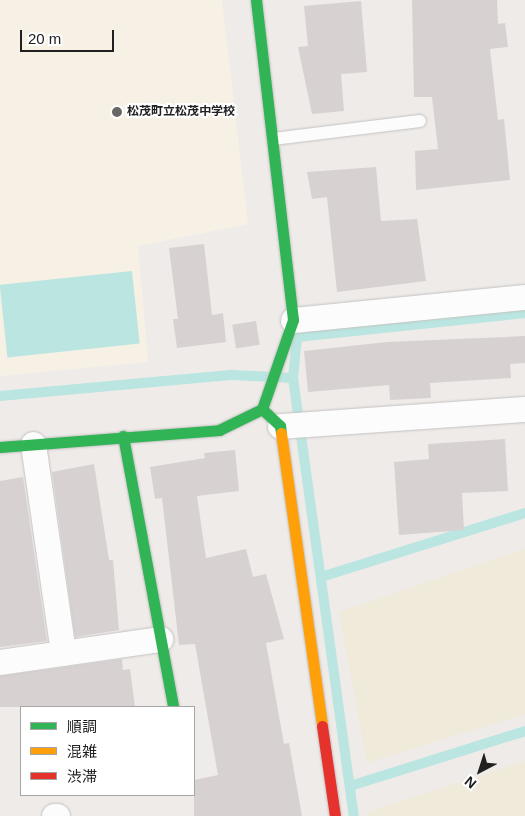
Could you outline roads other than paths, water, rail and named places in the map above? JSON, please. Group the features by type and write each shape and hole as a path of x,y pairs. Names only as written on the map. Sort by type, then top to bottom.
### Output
{"street":[{"path":"0,447 219,430 262,409 293,320 256,0"},
{"path":"293,320 525,297"},
{"path":"262,409 280,426 335,816"},
{"path":"280,426 525,409"},
{"path":"123,436 173,706"},
{"path":"33,444 63,653"},
{"path":"0,662 160,638"}],"lane":[{"path":"273,139 420,121"}],"water":[{"path":"132,271 140,344 7,358 0,285"}],"waterway":[{"path":"0,396 233,375 293,378 297,337 525,313"},
{"path":"293,378 354,816"},
{"path":"321,577 525,513"},
{"path":"350,786 525,731"}],"place":[{"name":"松茂町立松茂中学校","path":"117,112"}]}
